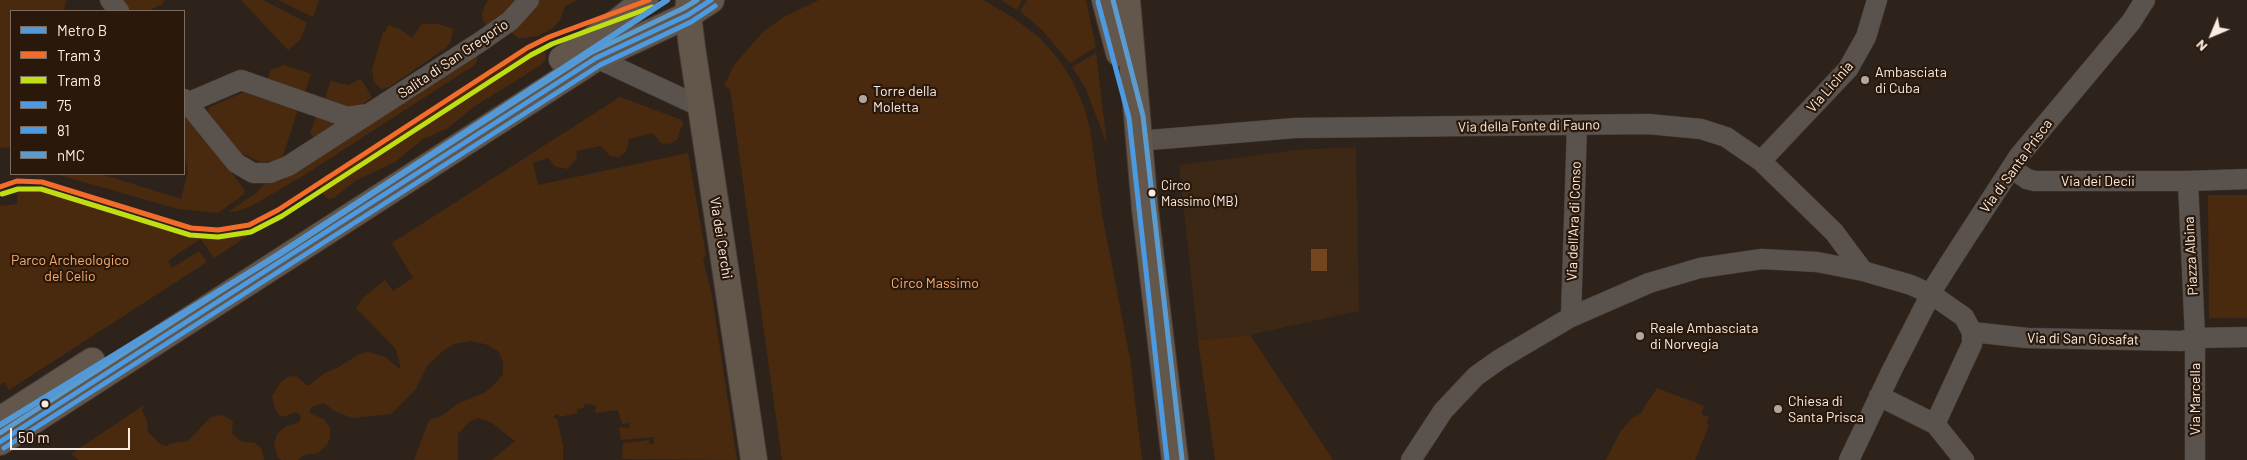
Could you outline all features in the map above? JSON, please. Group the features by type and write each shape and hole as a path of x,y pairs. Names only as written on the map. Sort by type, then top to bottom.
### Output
{"main road":[{"path":"0,442 591,51 646,0"},
{"path":"0,420 591,51 711,0"},
{"path":"1104,0 1137,129"},
{"path":"1127,0 1137,129 1175,460"},
{"path":"1137,129 1141,32 1147,0"},
{"name":"Via dei Cerchi","path":"689,8 701,107 754,460"}],"street":[{"path":"110,0 118,10"},
{"name":"Salita di San Gregorio","path":"185,101 236,162 249,172 259,174 283,168 373,113 497,31 520,12 529,0"},
{"name":"Via Licinia","path":"1762,161 1848,69 1866,37 1877,0"},
{"path":"2130,0 2131,22"},
{"name":"Via di Santa Prisca","path":"1879,396 1931,294 2011,168 2045,124 2131,22 2145,0"},
{"path":"2131,22 2157,0"},
{"path":"591,51 701,107"},
{"path":"185,101 241,80 348,117 373,113"},
{"name":"Via della Fonte di Fauno","path":"1137,129 1648,124 1702,129 1726,137 1762,161 1834,232 1862,270"},
{"name":"Via dell'Ara di Conso","path":"1571,317 1577,125"},
{"name":"Via dei Decii","path":"2011,168 2027,179 2035,181 2188,181"},
{"path":"2188,181 2247,179"},
{"name":"Piazza Albina","path":"2188,181 2195,338"},
{"path":"1410,460 1443,411 1476,376 1500,358 1571,317 1649,283 1714,266 1762,260 1788,259 1833,264 1862,270 1911,285 1931,294 1964,317 1972,332 1973,340 1934,424"},
{"name":"Via di San Giosafat","path":"1972,332 2027,338 2181,341 2195,338"},
{"path":"2195,338 2247,337"},
{"name":"Via Marcella","path":"2195,338 2195,460"},
{"path":"1850,460 1879,396 1934,424 1964,460"}],"shaded area":[{"path":"1356,147 1359,311 1250,335 1198,340 1179,165 1296,150"},
{"path":"1311,249 1327,249 1327,271 1311,271"}],"green space":[{"path":"0,0 66,0 64,10 10,10 10,147 0,148"},
{"path":"120,0 164,0 162,5 151,10 128,10"},
{"path":"241,0 263,0 307,23 300,40 288,50"},
{"path":"278,0 319,0 313,17"},
{"path":"488,0 577,0 565,6 560,20 553,28 538,36 518,38 510,31 487,26 483,21 483,10"},
{"name":"Circo Massimo","path":"819,0 983,0 1012,17 1040,38 1060,61 1073,82 1084,107 1090,129 1102,214 1130,359 1142,460 782,460 730,89 724,86 734,65 763,32 782,18"},
{"path":"1001,0 1022,0 1017,10"},
{"path":"1027,0 1086,0 1096,47 1070,63 1042,30 1020,11"},
{"path":"422,24 439,24 453,29 451,41 446,48 389,87 381,89 374,82 372,70 383,32 385,33 388,25 400,29 412,38"},
{"path":"539,49 545,52 546,59 541,65 472,108 448,128 423,139 395,162 355,181 334,198 329,199 321,193 320,185 325,175 352,164 362,153 423,118 444,101 458,95 474,80 493,75 507,62 523,53"},
{"path":"1096,53 1107,144 1085,87 1072,67"},
{"path":"477,55 477,61 473,66 306,174 252,206 228,212 256,193 263,185 283,180"},
{"path":"284,65 311,74 303,97 267,79 271,70"},
{"path":"361,79 372,97 353,112 323,102 331,81 348,85"},
{"path":"244,92 298,109 283,156 277,161 260,162 241,153 208,110 210,107"},
{"path":"620,97 682,120 683,126 681,127 678,139 670,144 661,143 653,133 629,139 626,152 619,157 610,156 601,146 577,151 576,160 567,169 554,166 549,158 533,162 538,185 688,153 706,255 703,259 712,296 737,460 622,459 623,443 649,440 649,444 654,444 654,437 621,440 619,427 629,428 630,423 622,424 618,410 595,413 596,405 584,404 584,408 577,409 577,413 559,417 559,414 555,415 554,418 557,418 563,446 563,460 492,460 515,441 492,423 479,418 470,421 458,434 458,460 414,460 429,420 443,415 457,404 484,393 503,374 503,362 499,352 488,345 472,341 454,344 444,350 427,366 416,389 391,414 352,418 334,411 324,403 311,407 311,414 324,419 330,428 330,439 326,446 318,453 304,455 298,460 282,460 278,458 274,445 277,434 285,427 299,422 301,416 296,412 283,417 280,416 275,408 272,396 280,383 287,377 296,376 307,385 310,385 323,374 367,352 384,356 401,370 396,349 356,308 363,298 385,280 393,291 413,278 392,243"},
{"path":"318,113 335,123 314,137 310,133"},
{"path":"185,114 245,190 243,195 218,213 178,209 59,175 104,175 181,199 188,172 185,156"},
{"name":"Parco Archeologico del Celio","path":"17,187 46,187 174,230 203,235 247,230 281,214 214,258 201,239 179,253 168,261 172,268 199,251 207,262 9,390 4,382 0,385 0,206 17,204"},
{"path":"2208,195 2247,195 2247,318 2209,318"},
{"path":"1250,335 1333,460 1215,460 1198,340"},
{"path":"1657,388 1704,406 1701,414 1709,417 1706,423 1709,425 1695,460 1606,460 1620,432 1632,418 1640,414"},
{"path":"144,405 142,410 147,421 148,432 160,444 167,446 172,443 188,441 211,417 222,415 233,421 232,433 240,441 255,443 261,448 264,460 79,460 71,454"}],"metro line":[{"name":"B","path":"0,425 278,255 667,0"}],"tram line":[{"name":"3","path":"0,187 17,181 42,182 191,228 218,230 249,225 278,210 527,48 549,37 649,0"},
{"name":"8","path":"2,194 18,189 41,189 190,235 218,237 251,232 282,216 531,55 552,44 652,7"}],"transit line":[{"name":"nMC","path":"0,433 592,52 697,0"},
{"name":"75","path":"0,442 596,58 688,15 711,0"},
{"name":"nMC","path":"1113,0 1143,116 1182,459"},
{"name":"81","path":"1098,2 1129,118 1167,460"},
{"name":"81","path":"4,448 600,65 691,22 715,6"}],"place":[{"name":"Ambasciata di Cuba","path":"1865,80"},
{"name":"Torre della Moletta","path":"863,99"},
{"name":"Circo Massimo (MB)","path":"1152,193"},
{"name":"Reale Ambasciata di Norvegia","path":"1640,336"},
{"name":"Chiesa di Santa Prisca","path":"1778,409"}]}
